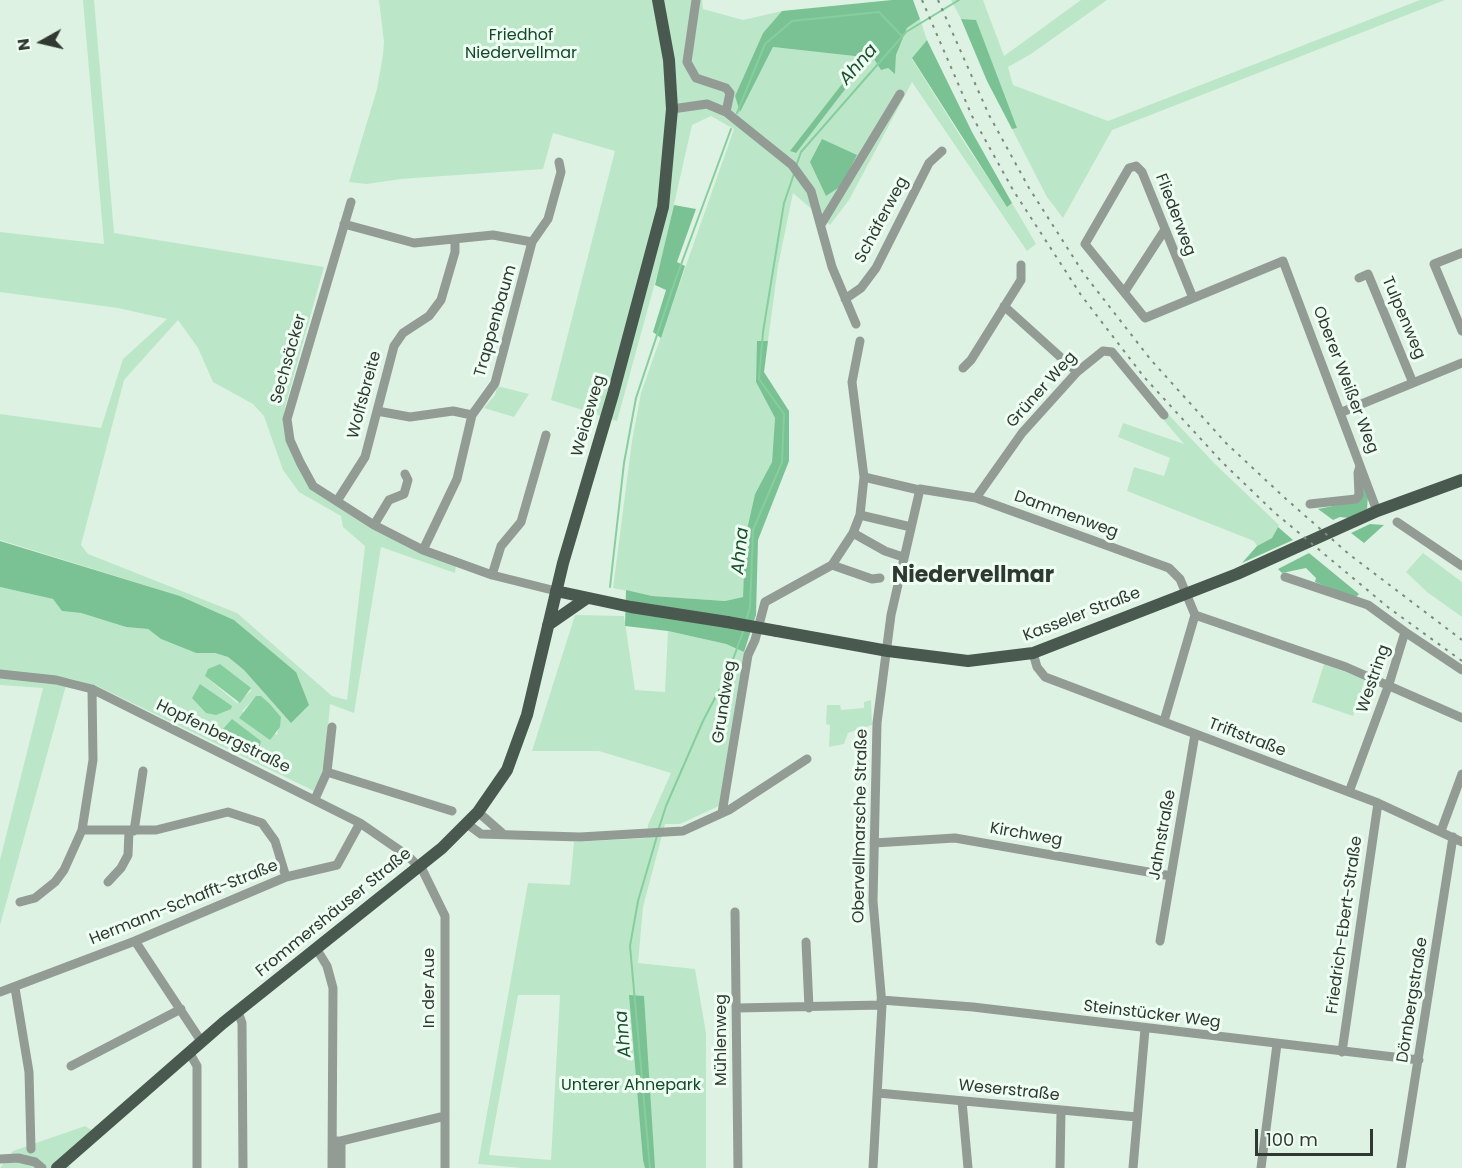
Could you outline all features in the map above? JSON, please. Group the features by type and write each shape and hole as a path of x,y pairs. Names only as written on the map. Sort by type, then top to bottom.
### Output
{"main road":[{"name":"Weideweg","path":"466,823 478,812 499,785 516,750 556,591 663,207 672,109 669,60 658,0"},
{"name":"Kasseler Straße","path":"556,591 888,651 968,661 1033,653 1297,548 1377,511 1462,480"},
{"path":"548,625 587,598"},
{"name":"Frommershäuser Straße","path":"57,1168 201,1041 442,848 466,823"}],"street":[{"path":"696,0 687,62 696,78 726,88 730,93 726,112"},
{"path":"822,223 900,94"},
{"path":"672,109 707,104 726,112 795,168 812,191 832,267 856,324"},
{"name":"Schäferweg","path":"845,299 861,288 876,268 929,163 942,151"},
{"name":"Trappenbaum","path":"423,550 457,479 472,415 495,383 532,242 548,219 561,172 560,162"},
{"name":"Fliederweg","path":"1125,291 1085,244 1129,168 1136,166 1142,172 1192,298"},
{"name":"Sechsäcker","path":"351,202 287,419 290,440 313,486 374,525 423,550 492,575 556,591"},
{"path":"345,224 414,243 493,235 532,242"},
{"path":"1164,231 1125,291 1145,318 1192,298"},
{"name":"Wolfsbreite","path":"337,501 364,457 394,346 403,333 429,315 441,300 455,252 455,240"},
{"path":"1462,253 1434,264 1462,331"},
{"name":"Oberer Weißer Weg","path":"1192,298 1283,261 1377,511"},
{"path":"963,368 971,360 1021,280 1021,265"},
{"name":"Tulpenweg","path":"1359,278 1368,274 1413,383"},
{"path":"1004,306 1077,372"},
{"path":"860,340 852,382 864,477 860,515 853,533 831,565 872,579 880,578"},
{"name":"Grüner Weg","path":"976,498 1022,433 1096,354 1103,351 1112,352 1164,415"},
{"path":"1341,412 1462,363"},
{"path":"377,411 410,417 453,411 472,415"},
{"path":"492,575 501,546 521,522 546,435"},
{"path":"1310,504 1356,500 1361,465"},
{"path":"374,525 389,500 404,494 408,480 405,474"},
{"name":"Dammenweg","path":"864,477 920,490 976,498 1169,568 1180,579 1195,615"},
{"name":"Obervellmarsche Straße","path":"873,1168 881,1002 873,928 877,723 891,615 920,490"},
{"path":"860,515 911,527"},
{"path":"1398,522 1462,566"},
{"path":"853,533 885,551 903,557"},
{"name":"Grundweg","path":"722,813 748,655 756,640 765,602 831,565"},
{"name":"Westring","path":"1285,577 1368,605 1405,632 1389,684 1349,792"},
{"path":"1164,721 1195,615 1308,653 1389,684 1462,718"},
{"path":"1405,632 1462,670"},
{"name":"Triftstraße","path":"1033,653 1037,668 1045,677 1378,803 1458,839"},
{"name":"Hopfenbergstraße","path":"0,674 56,680 92,689 315,799 360,824 419,866"},
{"path":"20,902 35,898 55,882 64,870 82,830 93,760 92,689"},
{"path":"315,799 327,772 332,727"},
{"name":"Jahnstraße","path":"1160,940 1195,734"},
{"path":"466,823 481,834 580,837 682,831 722,813 807,759"},
{"path":"108,882 122,868 128,855 143,771"},
{"path":"327,772 452,811"},
{"path":"1441,831 1462,774"},
{"name":"Friedrich-Ebert-Straße","path":"1342,1052 1378,803"},
{"path":"82,830 156,830 228,812 262,823 275,841 286,877"},
{"path":"478,812 502,833"},
{"name":"Hermann-Schafft-Straße","path":"0,992 135,941 286,877 337,865 360,824"},
{"name":"Kirchweg","path":"874,843 956,838 1171,876"},
{"name":"Dörnbergstraße","path":"1401,1168 1458,839"},
{"name":"In der Aue","path":"419,866 444,916 445,1168"},
{"name":"Mühlenweg","path":"735,912 738,1168"},
{"path":"135,941 201,1041"},
{"path":"806,942 808,1008"},
{"path":"316,948 327,966 333,988 337,1141 341,1168"},
{"path":"15,988 29,1072 32,1149"},
{"name":"Steinstücker Weg","path":"737,1008 808,1008 881,1002 973,1007 1419,1060"},
{"path":"71,1066 181,1009"},
{"path":"238,1012 242,1023 243,1168"},
{"path":"1133,1168 1145,1029"},
{"path":"1261,1168 1277,1044"},
{"path":"189,1052 197,1066 197,1168"},
{"name":"Weserstraße","path":"878,1093 1137,1117"},
{"path":"962,1101 968,1168"},
{"path":"1060,1168 1062,1161 1061,1111"},
{"path":"337,1141 445,1116"},
{"path":"332,1168 337,1141"},
{"path":"0,1159 18,1158 35,1162 42,1168"}],"green space":[{"path":"83,0 94,0 114,233 324,267 285,407 283,421 286,440 309,486 456,565 455,573 381,547 354,713 330,704 325,764 314,791 97,686 68,678 0,925 0,860 43,688 0,685 0,587 53,599 62,611 81,613 126,627 148,629 161,639 196,653 215,653 228,657 244,670 271,700 296,672 234,620 180,596 0,540 0,414 101,428 123,359 167,319 118,308 0,292 0,232 104,244","holes":["178,320 198,348 213,382 253,404 264,416 283,470 299,492 341,516 343,527 365,546 347,700 332,696 237,613 88,554 81,545 124,380","205,676 252,690 237,703","257,696 261,696 281,717 277,735 242,711","223,729 250,733 261,741 255,749"]},
{"name":"Friedhof Niedervellmar","path":"379,0 702,0 703,9 743,20 782,11 763,33 735,96 740,111 773,47 863,57 791,151 795,153 860,70 874,59 895,73 896,55 907,28 920,19 927,40 912,59 966,145 1007,206 1012,203 1036,244 1027,251 912,82 849,200 830,225 793,193 778,266 768,341 758,341 756,382 775,418 772,462 755,494 745,538 743,597 725,601 652,596 613,588 632,441 641,393 734,129 711,116 692,125 662,257 617,421 551,400 615,151 553,133 543,169 401,179 367,184 349,182 377,89 383,55 384,42"},
{"path":"951,0 983,0 1004,56 1081,0 1107,0 1031,54 1008,67 1013,85 1108,121 1420,0 1445,0 1112,130 1063,218 1047,197 1012,129 1016,128 976,21 961,19"},
{"path":"497,386 529,394 514,417 484,408 495,395"},
{"path":"1167,413 1215,464 1279,525 1272,538 1257,546 1254,541 1127,491 1134,467 1164,476 1170,458 1118,437 1123,423 1184,444 1161,417"},
{"path":"1423,553 1462,582 1462,617 1427,592 1406,572"},
{"name":"Unterer Ahnepark","path":"575,615 624,616 635,690 665,692 668,631 726,644 744,652 719,806 680,824 665,824 643,907 638,963 695,969 706,1033 706,1168 522,1168 478,1164 528,883 570,885 574,842 647,838 648,825 671,773 599,751 532,751","holes":["518,995 560,995 551,1160 489,1155"]},
{"path":"1324,664 1365,679 1353,716 1312,702"},
{"path":"871,700 872,725 848,733 844,744 829,747 830,725 826,724 827,705 840,705 841,710 864,708 864,702"},
{"path":"85,1126 98,1134 68,1164 71,1168 0,1168 13,1151"}],"shaded area":[{"path":"913,0 920,19 907,28 896,55 895,74 888,68 881,70 874,59 860,70 796,153 790,151 863,57 773,47 740,112 735,96 763,33 782,11"},
{"path":"961,19 976,20 1017,128 1012,129 987,81"},
{"path":"927,40 972,132 1012,203 1007,207 912,58"},
{"path":"822,139 857,155 841,186 826,196 810,162"},
{"path":"674,205 696,209 677,262 685,266 661,338 653,332 666,290 655,285"},
{"path":"757,341 768,341 764,372 789,411 789,461 758,540 756,615 744,652 726,644 668,631 625,626 626,590 652,596 725,601 743,597 745,538 755,494 772,462 775,418 756,382"},
{"path":"1360,473 1368,496 1367,509 1349,518 1340,517 1333,520 1318,509 1358,501"},
{"path":"1370,524 1384,525 1364,543 1351,533"},
{"path":"1278,527 1293,540 1242,563 1257,546 1272,538"},
{"path":"0,541 180,596 234,620 296,672 309,705 291,723 244,670 228,657 215,653 196,653 161,639 148,629 126,627 81,613 62,611 53,599 0,587"},
{"path":"1309,553 1359,594 1355,598 1315,582 1316,578 1306,568 1282,573 1278,569"},
{"path":"220,664 251,688 240,703 205,676 208,669"},
{"path":"200,684 232,706 231,709 216,715 206,713 192,698"},
{"path":"256,696 261,696 281,717 280,727 270,740 239,718"},
{"path":"232,719 261,741 259,749 249,746 223,729"},
{"path":"629,995 644,996 655,1168 645,1168 643,1160"}],"waterway":[{"name":"Ahna","path":"796,166 801,152 906,32 959,0"},
{"path":"737,113 765,44 792,21 879,12 902,36"},
{"path":"610,587 624,463 636,398 675,281 731,129"},
{"name":"Ahna","path":"746,621 750,607 753,530 782,462 784,414 759,379 763,332 784,203 794,174"},
{"name":"Ahna","path":"658,831 666,806 703,721 728,673 744,629"},
{"name":"Ahna","path":"650,1168 630,946 638,901 657,836"}],"railway":[{"path":"922,0 972,116 1013,190 1081,295 1144,377 1222,462 1275,513 1389,608 1462,661"},
{"path":"938,0 989,115 1029,188 1084,274 1151,360 1226,443 1286,499 1350,555 1462,640"}],"district":[{"name":"Niedervellmar","path":"973,576"}]}
